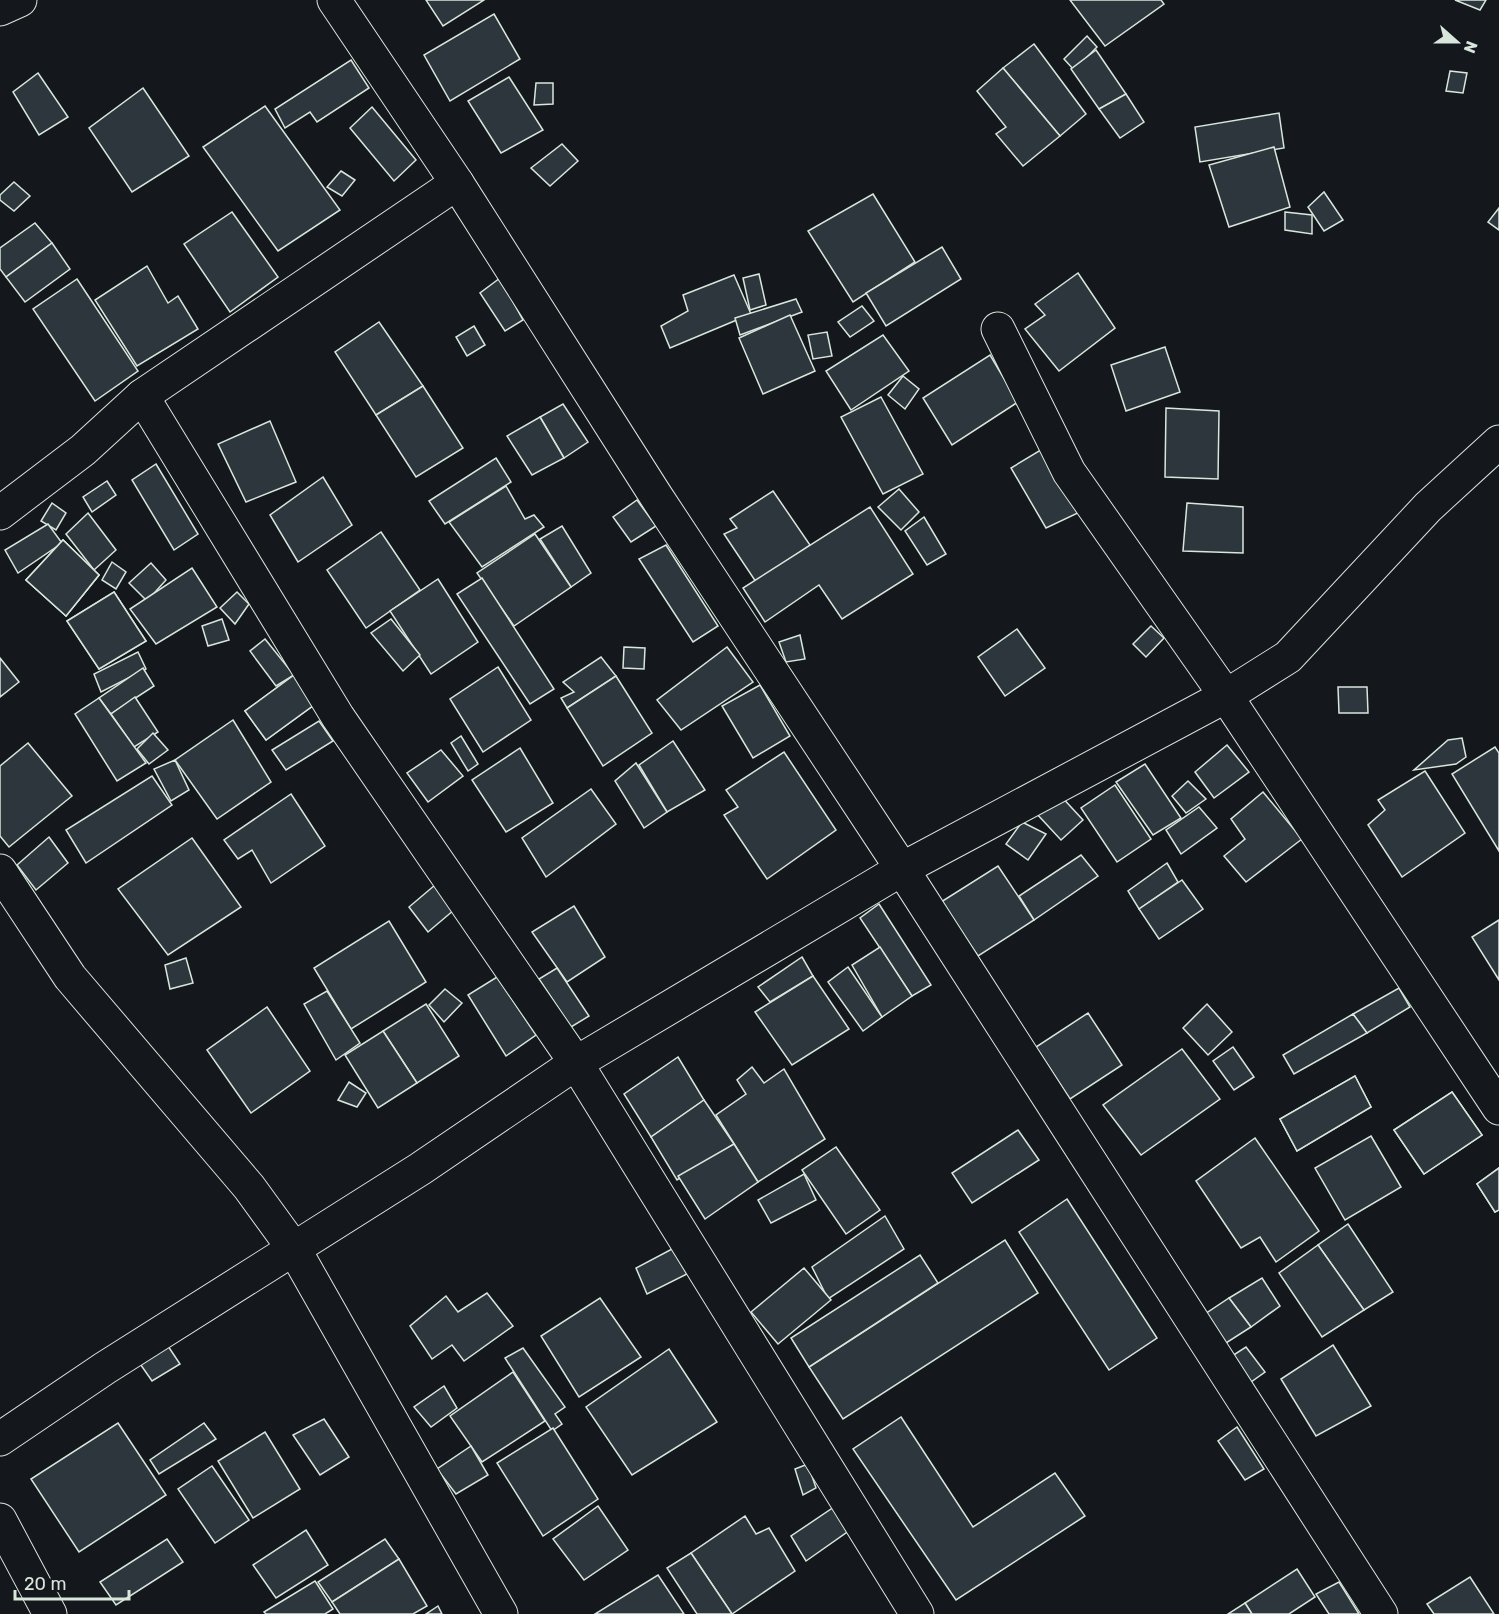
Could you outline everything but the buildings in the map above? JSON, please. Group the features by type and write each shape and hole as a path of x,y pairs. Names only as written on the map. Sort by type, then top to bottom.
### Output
{"street":[{"path":"0,9 20,0"},
{"path":"334,0 457,183 656,496 902,869 1382,1614"},
{"path":"0,513 83,450 142,396 457,183"},
{"path":"998,329 1069,472 1227,696 1499,1108"},
{"path":"142,396 338,717 576,1063 917,1614"},
{"path":"0,1439 105,1368 420,1169 576,1063 902,869 1227,696 1288,657 1428,507 1499,442"},
{"path":"0,871 70,977 249,1187 294,1249 501,1614"},
{"path":"0,1521 50,1614"}]}
